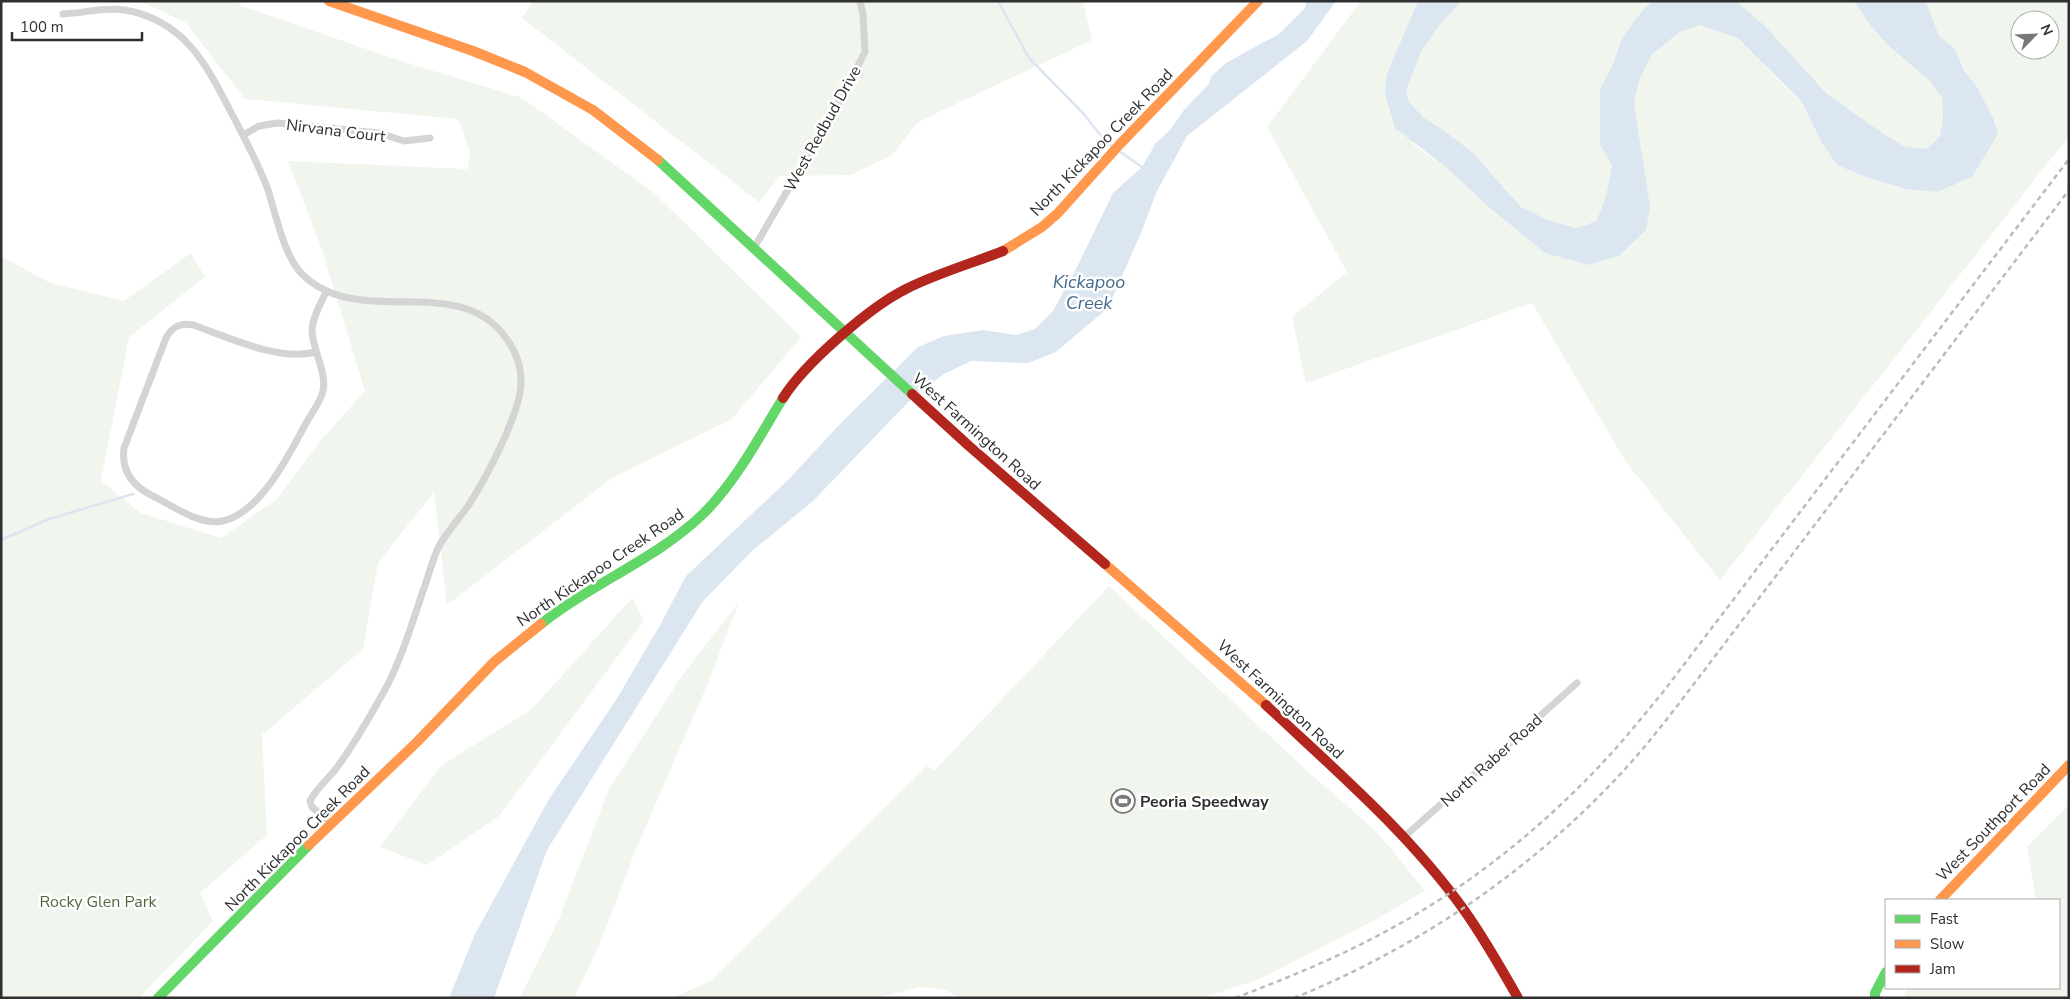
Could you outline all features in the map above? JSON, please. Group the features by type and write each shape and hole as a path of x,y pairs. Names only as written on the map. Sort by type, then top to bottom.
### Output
{"main road":[{"name":"West Farmington Road","path":"329,1 502,62 532,75 605,118 640,145 969,446 1234,675 1292,728 1404,837 1463,909 1518,998"},
{"name":"North Kickapoo Creek Road","path":"158,998 330,824 417,742 478,678 520,640 561,608 662,546 698,518 731,482 795,380 809,364 845,332 882,304 906,289 1007,250 1024,240 1058,213 1120,144 1258,1"},
{"name":"West Southport Road","path":"1941,899 2069,765"},
{"path":"1874,998 1885,974"}],"street":[{"name":"West Redbud Drive","path":"754,248 839,102 865,52 863,14 860,1"},
{"path":"63,14 101,9 126,10 166,25 199,54 243,135 264,179 283,237 295,266 302,275 326,292 356,300 443,304 473,310 488,318 510,342 519,367 521,381 520,397 515,411 482,484 438,549 392,677 350,748 310,801 312,807 330,824"},
{"name":"Nirvana Court","path":"243,135 260,126 277,123 379,133 404,141 430,138"},
{"path":"316,352 297,356 281,354 187,323 176,326 166,338 124,448 123,459 128,476 142,491 204,520 223,521 242,512 257,499 278,473 323,390 323,381 312,330 326,292"},
{"name":"North Raber Road","path":"1404,837 1577,683"}],"green space":[{"name":"Rocky Glen Park","path":"139,1 236,1 242,6 401,61 522,98 654,193 801,337 732,419 612,478 447,605 434,492 378,563 363,649 262,735 267,835 200,893 213,921 139,998 1,998 1,256 50,283 124,301 191,253 205,277 129,337 101,481 141,513 221,538 276,500 323,438 365,391 322,250 288,161 468,169 470,151 458,119 245,99 185,22"},
{"path":"533,1 1083,1 1092,40 918,122 892,155 851,175 780,176 759,202 522,18"},
{"path":"1361,1 1418,1 1386,76 1413,144 1447,168 1491,209 1545,253 1588,265 1642,154 1634,103 1639,80 1652,54 1680,32 1700,25 1738,38 1802,102 1837,165 1868,178 1906,189 1993,118 1976,85 1964,71 1955,49 1939,36 1926,1 2069,1 2069,136 1720,580 1626,462 1532,303 1306,383 1292,317 1347,272 1267,127"},
{"path":"1462,1 1652,1 1637,17 1621,41 1613,64 1600,89 1600,145 1612,166 1606,196 1597,220 1588,225 1575,228 1548,220 1521,207 1504,187 1443,130 1424,118 1409,102 1406,90 1422,50 1441,23"},
{"path":"1736,1 1854,1 1871,25 1929,80 1942,98 1943,118 1940,136 1927,149 1904,146 1885,135 1827,94 1765,26"},
{"name":"Peoria Speedway","path":"1109,586 1304,768 1378,833 1425,891 1373,921 1260,979 1201,998 962,998 942,989 920,987 875,998 672,998 710,981 927,766 935,770"},
{"path":"632,598 644,621 498,817 427,865 380,847 442,765 532,709"},
{"path":"739,602 708,683 636,849 598,948 574,998 520,998 559,919 609,789 682,676"},
{"path":"2069,805 2069,998 1904,998 1906,989 2060,989 2060,899 2036,899 2027,847"}],"water":[{"name":"Kickapoo Creek","path":"1307,1 1336,1 1307,41 1187,136 1157,191 1108,308 1056,352 1028,363 971,361 944,374 916,394 812,502 753,550 703,601 547,850 494,998 449,998 475,934 549,799 616,700 659,627 686,576 789,479 840,424 918,347 944,336 983,330 1016,335 1035,329 1053,311 1113,193 1142,167 1156,143 1170,130 1184,110 1208,85 1212,76 1226,63 1279,34 1305,8"},
{"path":"1418,1 1462,1 1441,23 1422,50 1406,90 1409,102 1424,118 1472,152 1521,207 1548,220 1575,228 1597,220 1606,196 1612,166 1600,145 1600,89 1613,64 1621,41 1637,17 1652,1 1736,1 1765,26 1827,94 1885,135 1904,146 1927,149 1940,136 1943,118 1942,98 1929,80 1889,46 1871,26 1854,1 1926,1 1939,36 1955,49 1964,71 1976,85 1993,118 1998,134 1972,177 1937,192 1906,189 1868,178 1837,165 1821,141 1802,102 1738,38 1700,25 1680,32 1652,54 1639,80 1634,103 1650,207 1646,230 1619,256 1588,265 1545,253 1491,209 1447,168 1395,128 1385,94 1386,76"}],"waterway":[{"path":"998,1 1029,58 1082,112 1106,142 1114,148"},
{"path":"1119,151 1142,167"},
{"path":"1,540 49,519 133,494"}],"railway":[{"path":"1235,998 1345,952 1414,916 1446,896 1536,827 1591,775 1663,692 2069,159"},
{"path":"1294,998 1382,957 1464,907 1541,849 1612,783 1648,743 1681,701 2069,190"}],"traffic: fast":[{"path":"658,160 912,394"},
{"path":"541,624 581,596 666,544 704,513 727,487 783,398"},
{"path":"158,998 309,845"},
{"path":"1875,998 1875,993 1885,974"}],"traffic: slow":[{"path":"329,1 473,51 525,72 593,110 658,160"},
{"path":"1003,251 1042,227 1058,213 1120,144 1258,1"},
{"path":"1105,564 1266,705"},
{"path":"309,845 417,742 494,662 541,624"},
{"path":"1941,899 2069,765"}],"traffic: jam":[{"path":"783,398 806,369 839,337 891,297 929,278 1003,251"},
{"path":"912,394 1105,564"},
{"path":"1266,705 1370,803 1420,855 1464,910 1518,998"}],"place":[{"name":"Peoria Speedway","path":"1123,801"}]}
